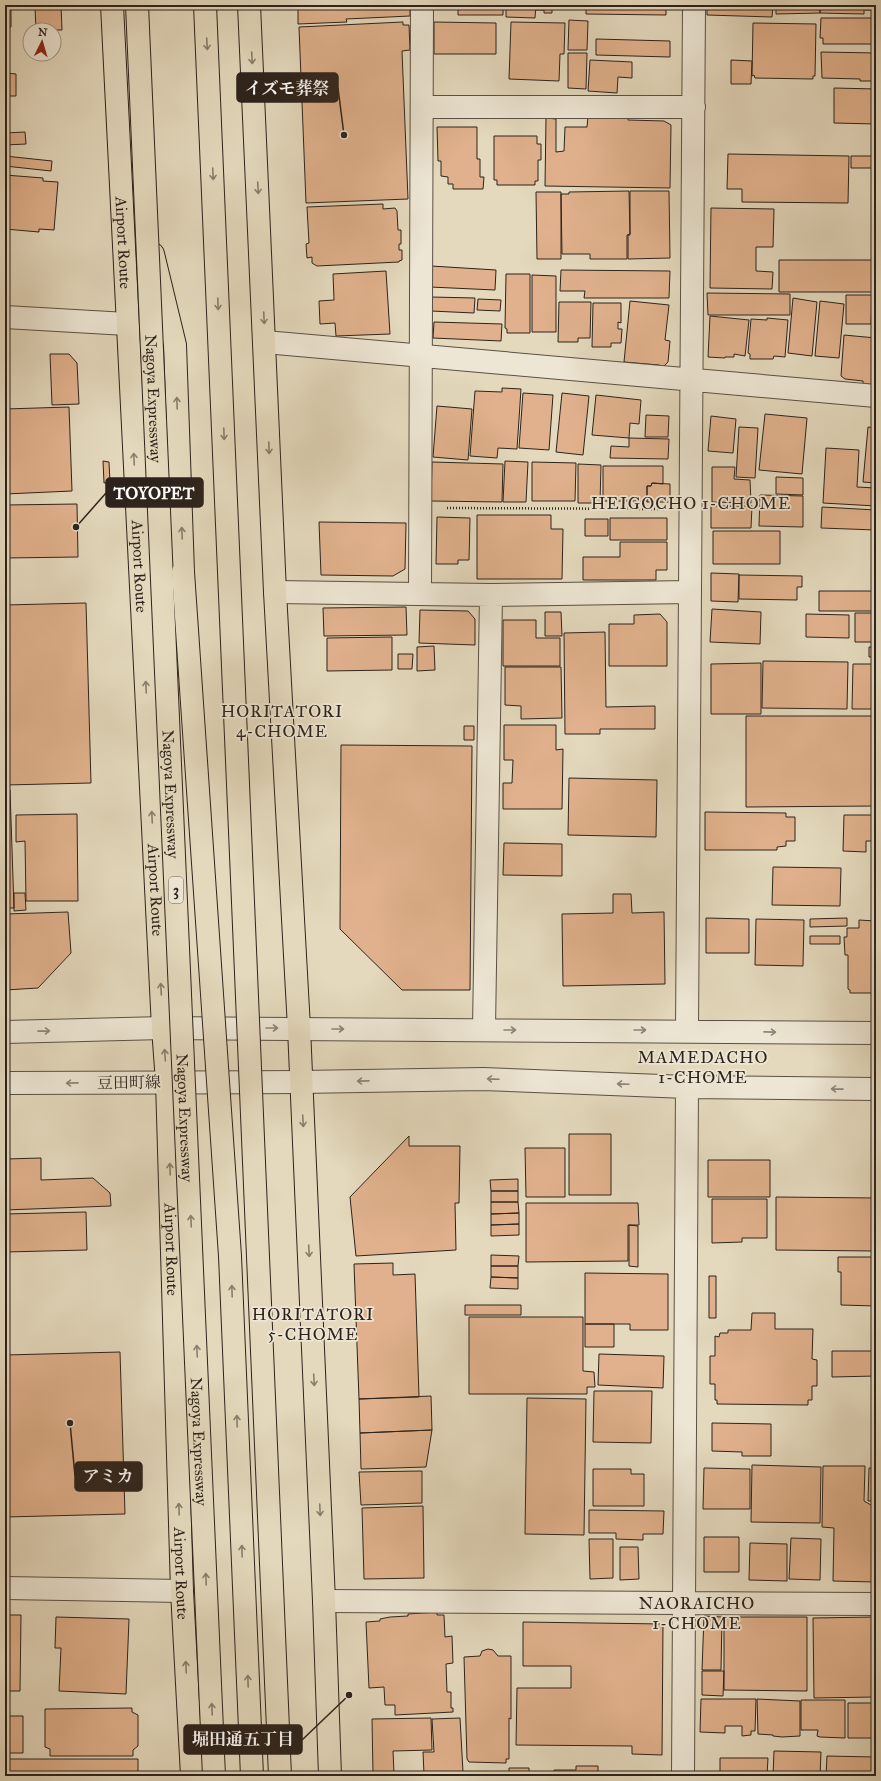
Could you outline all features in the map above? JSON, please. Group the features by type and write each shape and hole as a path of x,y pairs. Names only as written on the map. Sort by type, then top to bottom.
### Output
{"main road":[{"name":"Airport Route","path":"112,5 127,324 167,1082 182,1591 192,1776"},
{"name":"Nagoya Expressway","path":"137,5 214,1776"},
{"path":"205,5 280,1776"},
{"path":"250,5 275,592 299,1028 324,1601 330,1776"},
{"path":"147,231 175,345 183,572 230,1256 252,1776"}],"street":[{"path":"420,594 422,5"},
{"path":"687,1031 693,380 694,5"},
{"path":"422,107 694,107"},
{"path":"5,317 127,324"},
{"path":"265,342 876,396"},
{"path":"275,592 491,595 690,592"},
{"path":"484,1030 491,595"},
{"path":"5,1032 163,1028 299,1028 876,1033"},
{"name":"豆田町線","path":"5,1084 483,1079 687,1086 876,1089"},
{"path":"683,1776 687,1086"},
{"path":"5,1588 182,1591"},
{"path":"324,1601 876,1604"}],"path":[{"path":"420,508 691,509"}],"building":[{"path":"5,5 11,5 11,27 5,27"},
{"path":"61,5 62,22 36,22 35,7"},
{"path":"298,5 410,5 410,16 346,19 347,22 298,24"},
{"path":"458,5 503,5 503,15 458,15"},
{"path":"506,5 536,5 535,18 506,17"},
{"path":"536,5 561,5 561,7 552,8 552,13 544,13 544,10 536,10"},
{"path":"586,5 666,5 666,15 586,14"},
{"path":"707,5 773,5 772,17 707,15"},
{"path":"776,5 820,5 820,13 776,14"},
{"path":"820,5 864,5 864,14 820,13"},
{"path":"865,5 876,5 876,10 865,10"},
{"path":"821,18 876,18 876,44 823,44 823,38 820,38"},
{"path":"569,20 588,21 587,50 568,50"},
{"path":"403,22 403,25 409,25 410,50 402,51 408,199 306,203 299,27"},
{"path":"434,22 496,23 496,54 434,54"},
{"path":"511,22 565,23 564,54 560,54 559,81 509,79"},
{"path":"753,23 816,24 815,76 813,76 813,79 755,78 754,75 752,76"},
{"path":"596,39 670,41 670,57 596,55"},
{"path":"821,52 876,53 876,81 822,78"},
{"path":"568,53 587,53 586,89 568,88"},
{"path":"590,60 632,62 632,78 618,77 617,93 588,91"},
{"path":"731,60 752,61 751,84 731,84"},
{"path":"5,73 16,74 16,96 5,96"},
{"path":"834,88 876,89 876,124 834,123"},
{"path":"588,117 628,117 628,120 664,121 671,125 670,188 545,186 546,118 556,119 556,152 564,151 565,127 587,127"},
{"path":"437,127 477,127 477,159 480,159 480,177 484,177 483,189 453,189 453,184 448,184 448,177 441,176 441,161 438,161"},
{"path":"25,132 26,144 5,145 5,133"},
{"path":"494,136 537,136 537,144 541,144 541,160 538,160 538,181 535,181 535,185 497,185 497,180 494,180"},
{"path":"728,154 849,156 848,203 742,202 742,189 727,189"},
{"path":"5,156 52,161 51,171 5,166"},
{"path":"851,156 876,156 876,168 851,168"},
{"path":"5,175 43,178 43,181 58,182 54,230 39,229 39,232 5,229"},
{"path":"629,191 630,234 627,235 627,259 590,259 590,254 562,254 561,194 569,194 569,192"},
{"path":"630,191 669,191 670,258 628,259 628,235 630,235"},
{"path":"536,192 561,192 561,259 537,259"},
{"path":"383,204 383,209 395,208 397,211 398,230 401,230 401,244 399,244 399,250 402,250 402,260 399,262 317,266 312,263 312,257 307,258 306,244 309,243 307,207"},
{"path":"711,208 774,209 773,247 756,247 756,271 773,272 772,289 710,288"},
{"path":"779,260 876,260 876,292 779,292"},
{"path":"431,266 496,270 495,290 430,287"},
{"path":"561,270 670,271 669,298 584,298 585,291 560,291"},
{"path":"386,271 390,334 336,336 335,323 320,324 319,301 334,300 333,274"},
{"path":"506,274 530,274 530,333 507,333 507,329 505,328"},
{"path":"532,275 556,276 556,332 532,332"},
{"path":"707,293 790,294 790,315 708,315"},
{"path":"846,295 872,295 871,324 846,324"},
{"path":"431,297 475,298 474,313 431,311"},
{"path":"793,298 817,302 812,356 788,353"},
{"path":"478,299 501,300 500,311 477,310"},
{"path":"630,301 669,305 665,340 670,341 668,362 663,367 659,365 624,362"},
{"path":"820,301 844,304 839,358 815,356"},
{"path":"559,302 591,302 590,338 578,338 578,342 558,342"},
{"path":"593,303 621,303 621,323 618,322 618,329 622,329 621,343 611,343 611,347 592,347"},
{"path":"710,316 749,320 745,356 734,354 734,357 708,357"},
{"path":"767,318 788,320 785,357 774,356 773,359 750,359 750,354 748,353 751,319 767,320"},
{"path":"434,322 502,324 501,341 433,338"},
{"path":"844,335 876,338 876,386 863,385 863,381 845,379 841,376"},
{"path":"50,354 69,354 77,363 79,404 52,405"},
{"path":"502,388 521,389 517,449 498,448 497,458 470,456 475,391 502,392"},
{"path":"523,393 553,395 549,450 519,448"},
{"path":"562,393 589,396 583,455 556,452"},
{"path":"596,395 641,400 639,424 630,423 629,438 592,435"},
{"path":"437,406 472,409 468,460 433,457"},
{"path":"69,407 72,491 5,494 5,409"},
{"path":"765,414 807,418 802,474 759,470"},
{"path":"646,415 669,416 668,437 645,437"},
{"path":"711,416 736,419 733,453 708,451"},
{"path":"739,427 758,428 755,478 736,477"},
{"path":"868,427 876,428 876,483 863,482"},
{"path":"629,438 669,439 668,459 610,458 611,446 629,447"},
{"path":"826,448 859,450 857,487 876,488 876,506 823,503"},
{"path":"103,461 109,462 110,482 104,483"},
{"path":"505,461 528,462 526,502 503,502"},
{"path":"432,462 503,464 502,502 431,501"},
{"path":"532,462 576,463 575,501 532,501"},
{"path":"578,464 601,465 600,503 578,503"},
{"path":"603,466 663,466 663,484 652,483 651,486 647,486 647,501 603,501"},
{"path":"712,467 735,467 734,479 750,480 751,503 712,502"},
{"path":"776,477 803,478 803,495 776,494"},
{"path":"652,483 670,484 670,502 647,502 647,486 651,486"},
{"path":"760,495 803,496 803,527 759,526"},
{"path":"77,504 78,557 5,558 5,505"},
{"path":"711,506 752,506 751,528 711,528"},
{"path":"822,507 876,510 876,530 821,528"},
{"path":"477,515 551,515 551,529 563,529 562,579 477,579"},
{"path":"437,517 470,518 469,560 458,560 458,564 436,564"},
{"path":"610,518 667,518 667,540 610,540"},
{"path":"585,519 608,519 608,536 585,536"},
{"path":"319,522 406,523 405,569 393,576 321,575"},
{"path":"713,531 780,531 780,564 713,564"},
{"path":"620,542 667,542 667,570 656,570 656,580 583,580 583,557 620,557"},
{"path":"711,573 739,574 738,602 711,601"},
{"path":"739,575 802,576 802,587 797,587 797,600 739,599"},
{"path":"819,591 876,591 876,611 819,611"},
{"path":"86,603 91,783 5,785 5,605"},
{"path":"406,607 407,635 324,636 323,608"},
{"path":"712,609 761,612 760,644 710,642"},
{"path":"420,610 468,611 475,619 475,645 419,643"},
{"path":"545,612 561,612 562,636 545,636"},
{"path":"855,613 876,613 876,642 855,642"},
{"path":"660,614 667,622 667,666 609,666 609,624 634,624 634,615"},
{"path":"806,614 849,615 849,638 806,637"},
{"path":"503,620 536,620 536,638 560,638 560,666 503,666"},
{"path":"605,632 606,707 655,706 655,729 600,729 600,734 565,734 564,633"},
{"path":"392,637 392,670 327,671 327,638"},
{"path":"434,646 435,670 417,671 417,647"},
{"path":"869,647 876,647 876,657 869,657"},
{"path":"398,654 413,654 412,669 398,669"},
{"path":"763,661 848,662 847,709 762,708"},
{"path":"761,663 761,714 711,714 711,664"},
{"path":"853,664 876,664 876,709 852,709"},
{"path":"505,667 561,667 562,718 521,719 521,706 505,705"},
{"path":"746,716 876,716 876,806 746,807"},
{"path":"504,725 556,725 556,750 563,749 562,809 503,809 503,783 512,783 513,760 504,760"},
{"path":"464,726 474,726 474,740 464,740"},
{"path":"341,745 472,746 470,990 402,990 340,929"},
{"path":"569,778 657,780 656,837 568,835"},
{"path":"5,790 10,790 14,908 5,908"},
{"path":"705,812 786,813 786,817 795,817 795,841 786,841 786,846 777,847 777,850 705,850"},
{"path":"77,814 78,901 26,901 25,841 16,842 16,815"},
{"path":"844,815 876,815 876,841 866,841 866,852 843,851"},
{"path":"504,843 562,844 562,876 503,875"},
{"path":"773,867 841,868 840,906 772,905"},
{"path":"14,893 25,893 26,910 14,911"},
{"path":"613,894 631,894 632,913 664,912 665,984 563,986 562,914 613,913"},
{"path":"68,912 71,953 38,988 5,990 5,914"},
{"path":"706,918 749,919 749,953 706,953"},
{"path":"847,918 847,926 810,927 810,919"},
{"path":"875,918 876,993 850,993 850,990 848,989 848,955 845,955 844,937 847,937 847,928 859,928 859,920 875,921"},
{"path":"756,919 804,920 803,966 755,965"},
{"path":"810,936 840,936 840,944 810,944"},
{"path":"569,1134 611,1134 611,1195 569,1195"},
{"path":"409,1136 409,1146 460,1146 459,1203 455,1203 456,1250 356,1256 350,1197"},
{"path":"525,1148 565,1148 565,1197 526,1197"},
{"path":"41,1158 41,1180 93,1178 110,1193 111,1206 5,1210 5,1159"},
{"path":"708,1160 770,1160 770,1197 708,1197"},
{"path":"518,1179 518,1191 491,1191 490,1180"},
{"path":"491,1191 518,1191 518,1202 491,1202"},
{"path":"776,1197 876,1198 876,1251 776,1250"},
{"path":"712,1199 767,1199 767,1238 742,1238 742,1242 712,1243"},
{"path":"491,1202 518,1202 519,1213 491,1214"},
{"path":"526,1203 638,1203 639,1225 628,1225 628,1261 526,1262"},
{"path":"86,1212 87,1250 5,1252 5,1214"},
{"path":"519,1213 519,1224 491,1225 491,1214"},
{"path":"519,1224 519,1235 491,1236 491,1225"},
{"path":"629,1225 638,1226 638,1267 629,1266"},
{"path":"491,1255 519,1256 518,1266 491,1266"},
{"path":"838,1257 876,1257 876,1306 841,1305 841,1272 838,1272"},
{"path":"393,1263 393,1275 415,1274 419,1397 359,1399 354,1264"},
{"path":"491,1266 518,1266 518,1278 491,1277"},
{"path":"585,1273 668,1274 668,1330 630,1330 630,1324 585,1324"},
{"path":"709,1276 716,1276 716,1318 709,1318"},
{"path":"491,1277 518,1278 518,1289 490,1288"},
{"path":"465,1305 521,1305 521,1315 465,1315"},
{"path":"752,1313 775,1313 775,1329 813,1329 812,1359 817,1360 817,1386 812,1386 812,1400 808,1400 808,1405 717,1404 717,1400 715,1400 715,1384 710,1384 710,1356 715,1356 715,1336 719,1337 720,1333 728,1333 728,1330 751,1330"},
{"path":"469,1317 583,1317 583,1371 594,1372 595,1387 587,1387 587,1394 469,1394"},
{"path":"585,1324 614,1324 614,1347 585,1347"},
{"path":"832,1351 876,1351 876,1376 832,1377"},
{"path":"120,1352 125,1514 5,1517 5,1355"},
{"path":"599,1354 664,1356 663,1388 598,1385"},
{"path":"594,1391 652,1391 651,1443 593,1442"},
{"path":"431,1396 432,1430 360,1433 359,1399"},
{"path":"527,1398 586,1399 584,1535 525,1534"},
{"path":"712,1423 771,1424 771,1456 742,1456 742,1452 712,1451"},
{"path":"432,1430 426,1467 361,1469 360,1433"},
{"path":"752,1465 821,1467 820,1523 751,1522"},
{"path":"823,1466 865,1466 864,1501 876,1508 876,1582 833,1581 834,1528 822,1527"},
{"path":"704,1468 750,1469 750,1509 703,1509"},
{"path":"869,1468 876,1468 876,1501 868,1501"},
{"path":"593,1469 631,1469 631,1474 644,1474 644,1506 593,1506"},
{"path":"422,1471 422,1503 361,1505 359,1472"},
{"path":"423,1506 424,1578 364,1579 362,1508"},
{"path":"589,1510 664,1511 663,1534 643,1534 643,1540 616,1539 616,1533 589,1533"},
{"path":"704,1537 739,1537 739,1572 704,1572"},
{"path":"791,1538 821,1539 820,1580 789,1579"},
{"path":"589,1539 613,1539 613,1578 590,1579"},
{"path":"750,1543 787,1544 787,1581 749,1580"},
{"path":"620,1547 638,1547 639,1579 620,1580"},
{"path":"437,1612 437,1615 444,1615 445,1637 452,1636 453,1663 446,1664 447,1692 451,1692 451,1708 453,1708 453,1712 395,1715 395,1705 385,1705 384,1687 369,1688 366,1622 380,1621 380,1619 390,1617 408,1616 408,1614"},
{"path":"5,1615 21,1615 20,1691 5,1691"},
{"path":"704,1616 722,1617 721,1670 702,1670"},
{"path":"56,1617 129,1619 126,1694 59,1691 61,1648 55,1648"},
{"path":"724,1617 807,1617 807,1691 724,1690"},
{"path":"875,1617 875,1697 814,1698 813,1618"},
{"path":"523,1622 663,1624 662,1755 632,1754 632,1746 516,1745 517,1688 571,1688 571,1666 523,1666"},
{"path":"488,1649 493,1650 498,1656 511,1656 511,1719 509,1718 509,1759 506,1759 506,1763 469,1762 467,1759 464,1657 480,1656 482,1651"},
{"path":"702,1671 724,1671 723,1696 702,1695"},
{"path":"701,1699 756,1699 755,1731 751,1731 751,1735 742,1736 742,1726 725,1726 725,1733 700,1732"},
{"path":"757,1699 800,1701 800,1736 782,1737 758,1734"},
{"path":"801,1700 845,1700 845,1738 820,1737 817,1736 818,1730 801,1730"},
{"path":"848,1703 876,1703 876,1738 848,1738"},
{"path":"132,1708 132,1712 138,1715 138,1746 133,1750 133,1756 50,1756 50,1749 45,1747 45,1709"},
{"path":"5,1716 23,1716 23,1753 5,1753"},
{"path":"431,1718 432,1750 393,1751 394,1774 373,1774 372,1719"},
{"path":"460,1718 463,1772 424,1774 423,1752 434,1752 432,1719"},
{"path":"774,1751 821,1752 820,1776 773,1776"},
{"path":"827,1756 874,1757 874,1776 826,1776"},
{"path":"720,1758 768,1758 767,1776 720,1776"},
{"path":"5,1759 138,1759 138,1776 5,1776"},
{"path":"576,1766 598,1766 598,1776 554,1776 554,1770 576,1770"},
{"path":"509,1768 529,1768 529,1776 509,1776"},
{"path":"506,1772 506,1776 468,1776 468,1774"},
{"path":"605,1774 629,1774 629,1776 604,1776"},
{"path":"461,1775 461,1776 385,1776"}],"place":[{"name":"イズモ葬祭","path":"344,135"},
{"name":"TOYOPET","path":"76,527"},
{"name":"アミカ","path":"70,1423"},
{"name":"堀田通五丁目","path":"349,1695"}],"district":[{"name":"HEIGOCHO 1-CHOME","path":"691,503"},
{"name":"HORITATORI 4-CHOME","path":"282,721"},
{"name":"MAMEDACHO 1-CHOME","path":"703,1067"},
{"name":"HORITATORI 5-CHOME","path":"313,1324"},
{"name":"NAORAICHO 1-CHOME","path":"697,1613"}]}
